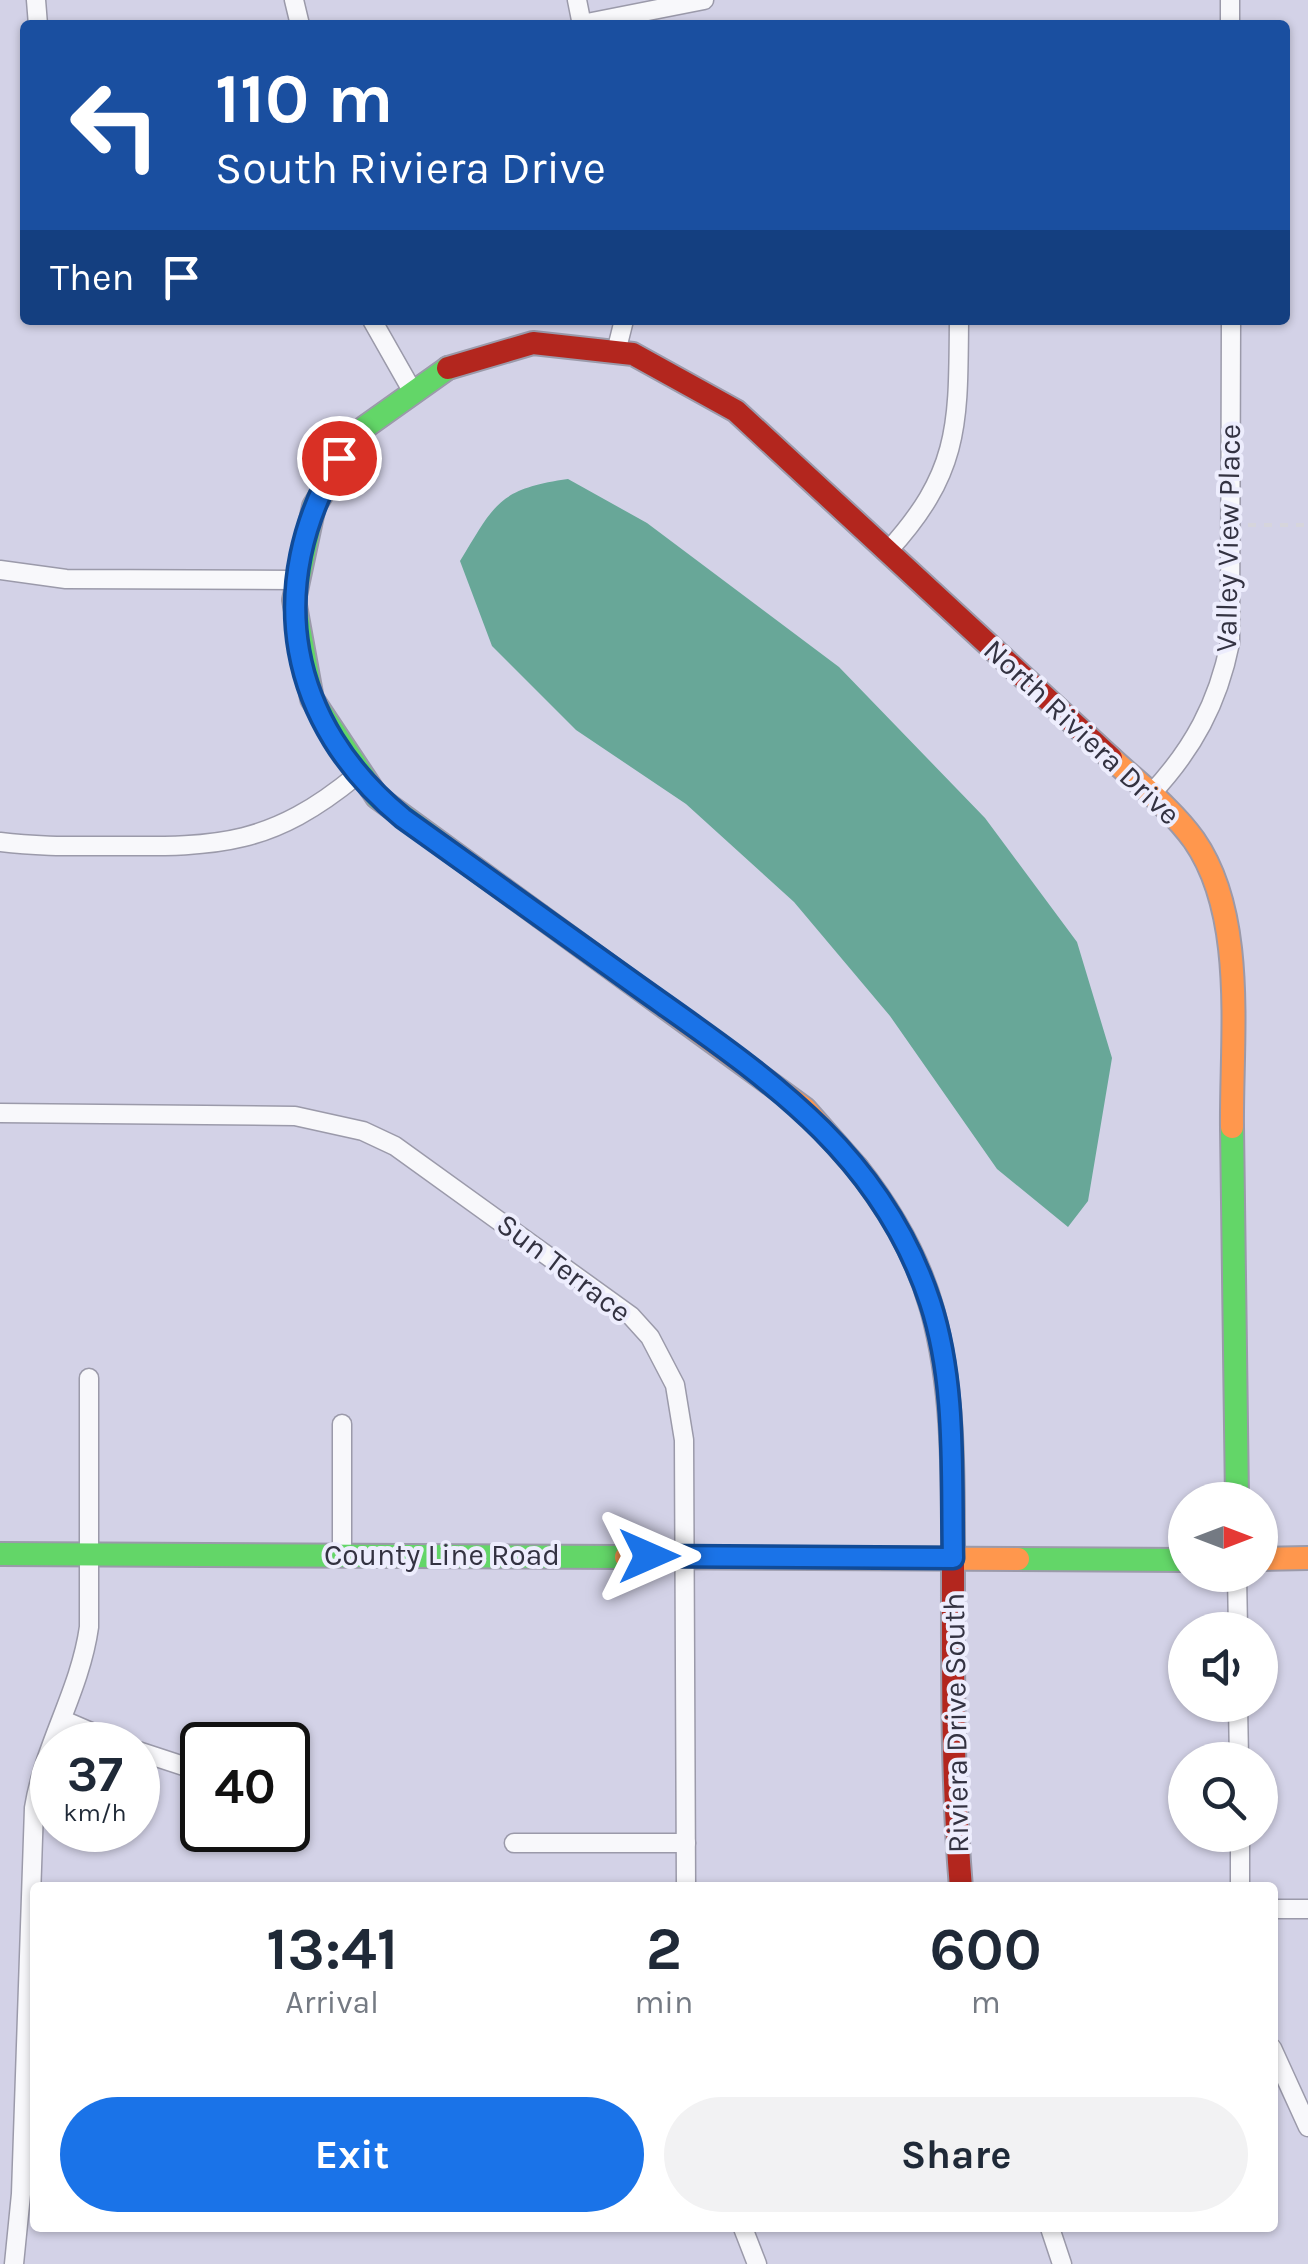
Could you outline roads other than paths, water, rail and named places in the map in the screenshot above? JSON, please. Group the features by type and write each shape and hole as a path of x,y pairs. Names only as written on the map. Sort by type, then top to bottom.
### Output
{"street":[{"path":"606,20 704,0"},
{"path":"375,325 410,387"},
{"path":"617,348 623,325"},
{"path":"888,552 924,509 950,454 958,398 959,325"},
{"name":"Valley View Place","path":"1151,794 1198,735 1224,676 1232,627 1231,325"},
{"name":"North Riviera Drive","path":"357,775 320,718 306,684 294,615 295,580 308,520 330,472 361,429 410,387 475,355 548,342 617,348 652,359 712,392 1151,794 1199,846 1224,898 1230,927 1236,1482"},
{"path":"0,570 66,579 295,580"},
{"path":"0,842 82,846 218,844 283,826 312,810 357,775"},
{"name":"Riviera Drive South","path":"357,775 403,818 793,1100 842,1147 870,1183 914,1262 942,1348 948,1394 953,1558 952,1774 961,1882"},
{"name":"Sun Terrace","path":"0,1114 295,1116 363,1132 426,1165 614,1301 650,1337 670,1372 682,1414 686,1882"},
{"path":"33,1882 34,1808 39,1779 86,1648 90,1555 88,1378"},
{"path":"342,1424 342,1555"},
{"name":"County Line Road","path":"0,1554 1168,1560"},
{"path":"1278,1559 1308,1558"},
{"path":"63,1720 68,1722"},
{"path":"514,1843 686,1843"},
{"path":"1240,1852 1240,1882"},
{"path":"1278,1909 1308,1909"},
{"path":"1278,2061 1308,2127"},
{"path":"14,2264 30,2107"},
{"path":"745,2232 757,2264"},
{"path":"1051,2232 1062,2264"}]}
